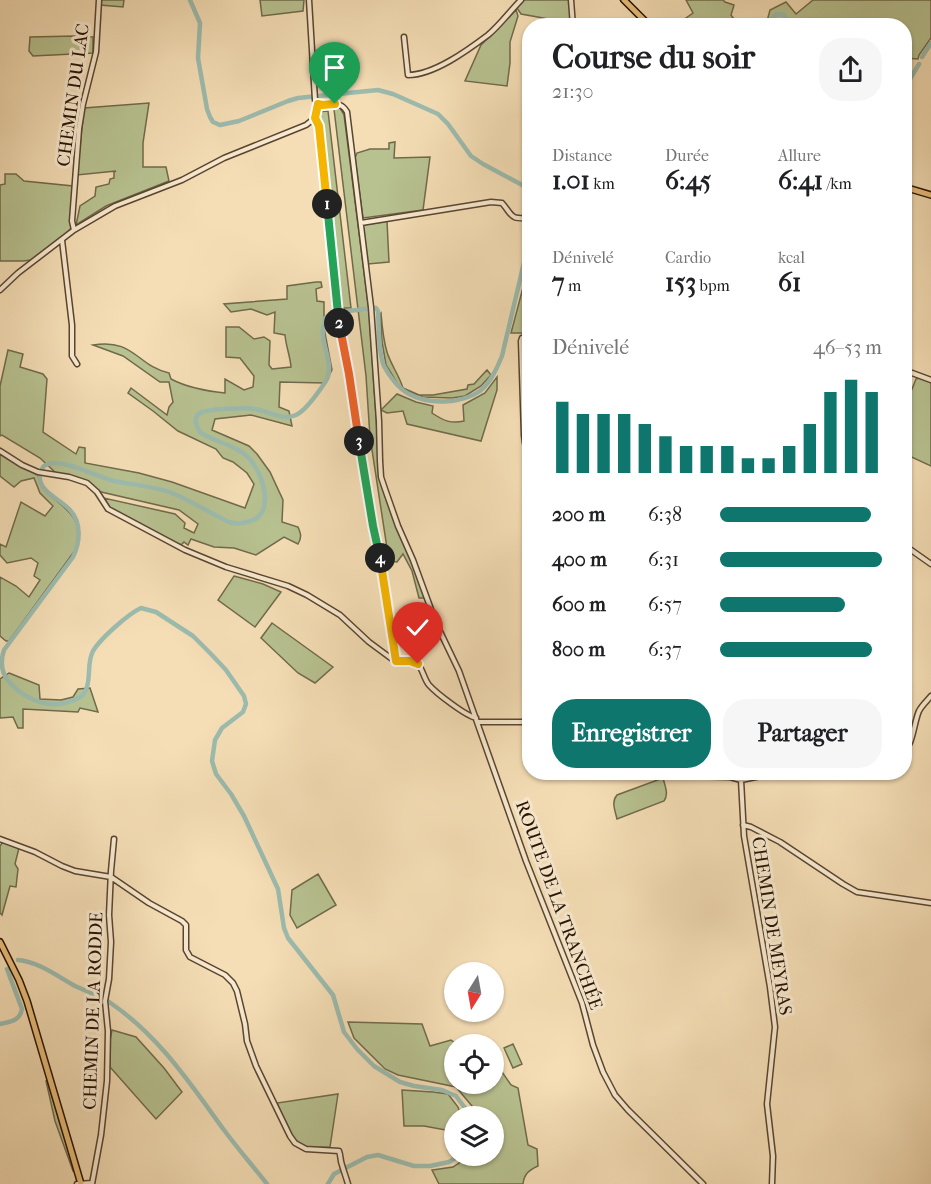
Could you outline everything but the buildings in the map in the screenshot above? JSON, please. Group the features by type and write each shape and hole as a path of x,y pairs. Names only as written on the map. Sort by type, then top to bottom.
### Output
{"main road":[{"path":"624,0 642,18"},
{"path":"912,189 931,195"},
{"path":"1,946 27,1001 79,1184"}],"street":[{"name":"CHEMIN DU LAC","path":"74,230 72,221 79,129 96,52 99,0"},
{"path":"0,290 18,273 74,230 115,206 182,180 224,158 312,122 318,104 314,96 309,0"},
{"path":"404,37 408,75 428,71 452,59 489,34 521,0"},
{"path":"571,0 572,18"},
{"name":"ROUTE DE LA TRANCHÉE","path":"318,104 343,106 348,112 371,309 381,477 398,526 436,622 459,671 526,861 582,1003 605,1078 615,1095 628,1110 703,1184"},
{"path":"315,118 319,126 342,341 384,579 396,661"},
{"path":"361,222 491,202 502,203 513,217 522,218"},
{"path":"62,239 72,325 72,356 77,364"},
{"path":"522,338 522,372"},
{"path":"912,373 931,380"},
{"path":"0,451 21,465 40,473 69,477 87,483 97,492 108,509 185,550 226,567 288,586 307,595 340,615 369,642 396,661 410,661 418,664 434,690 477,720 522,722"},
{"path":"912,551 931,564"},
{"path":"912,734 920,708 931,696"},
{"name":"CHEMIN DE MEYRAS","path":"741,780 743,825 775,1027 767,1104 773,1156 772,1184"},
{"path":"743,825 780,842 857,892 931,903"},
{"path":"0,839 75,871 111,878 182,921 186,925 186,950 190,957 225,975 233,983 240,998 247,1041 256,1066 290,1136 295,1143 306,1149 339,1151 348,1184"},
{"name":"CHEMIN DE LA RODDE","path":"92,1184 101,1135 107,1081 108,1031 105,999 110,970 109,915 114,839"},
{"path":"79,1184 92,1184"}],"green space":[{"path":"100,0 124,0 123,7 100,5"},
{"path":"260,0 304,0 303,11 262,16"},
{"path":"524,0 569,0 571,18 543,18 521,14 517,8"},
{"path":"686,0 723,0 734,5 731,15 733,18 686,18 693,13"},
{"path":"813,0 931,0 931,38 918,59 912,59 912,18 768,18 770,10 786,2 796,14"},
{"path":"516,10 518,16 510,42 507,86 465,81 481,45"},
{"path":"30,37 93,37 93,53 33,56 29,51"},
{"path":"149,103 143,143 143,167 166,167 169,181 106,206 76,225 80,206 95,196 96,187 109,184 116,171 77,175 84,108"},
{"path":"340,108 344,115 369,311 380,476 425,598 419,598 412,571 403,554 397,562 389,561 370,437 366,376 334,109"},
{"path":"328,111 351,308 341,308 332,215 317,118 318,112"},
{"path":"395,142 394,158 430,157 423,210 363,218 355,158 357,153 370,149 389,149 389,143"},
{"path":"5,174 16,174 24,181 73,186 71,228 31,260 0,261 0,185 5,184"},
{"path":"387,221 389,262 368,264 363,225"},
{"path":"321,282 322,287 316,289 317,301 324,302 324,328 332,370 325,383 280,382 279,407 289,411 292,426 251,415 215,419 212,430 249,446 257,454 270,472 283,500 282,522 298,527 301,535 298,544 284,537 256,555 234,548 214,547 191,539 188,545 184,542 181,545 112,511 104,498 175,514 185,523 184,528 194,533 198,524 179,510 97,491 83,480 56,473 40,458 2,435 0,436 0,386 8,350 23,354 20,367 43,374 47,379 43,432 76,454 79,447 85,448 85,463 172,482 245,508 254,484 247,473 233,462 223,458 216,449 178,431 128,393 131,388 167,415 173,402 169,382 160,382 123,356 93,345 118,345 158,370 169,373 171,379 190,387 225,393 225,379 244,390 253,387 254,376 240,358 226,357 226,327 239,327 254,339 264,337 270,341 269,365 272,369 291,367 285,335 274,333 275,312 267,315 251,309 231,312 224,304 287,299 287,286"},
{"path":"522,291 522,333 511,333"},
{"path":"381,313 387,352 403,388 419,395 433,395 467,389 468,385 474,384 487,370 491,375 481,386 465,396 423,397 409,392 399,386 386,365"},
{"path":"497,377 497,390 481,441 407,424 403,411 387,413 381,410 397,394 433,406 432,413 444,420 464,421 463,405 485,393"},
{"path":"916,379 931,382 931,466 912,457 912,389"},
{"path":"0,454 38,475 49,494 71,514 78,534 76,549 9,641 0,636 0,577 29,597 40,580 34,576 38,563 31,558 7,563 0,555 0,544 6,547 21,502 45,516 53,506 40,493 34,478 21,481 14,487 0,476"},
{"path":"234,576 281,592 255,627 218,600"},
{"path":"272,623 333,667 315,683 298,673 261,638"},
{"path":"9,673 39,685 40,699 61,700 73,697 78,689 90,688 98,712 80,708 78,712 23,709 23,728 18,728 13,717 0,718 0,679"},
{"path":"658,780 663,780 666,793 664,801 617,819 614,803 617,795"},
{"path":"2,843 19,848 15,864 18,869 16,887 10,886 2,915 0,913 0,846"},
{"path":"318,874 336,905 297,928 290,915 292,890"},
{"path":"348,1022 422,1024 430,1046 444,1042 444,1085 398,1075 385,1069 354,1038"},
{"path":"112,1030 136,1037 182,1092 156,1119 110,1067"},
{"path":"513,1044 522,1064 513,1068 504,1048"},
{"path":"504,1075 511,1085 518,1088 528,1145 537,1149 538,1166 528,1173 523,1184 439,1184 432,1170 454,1166 504,1166 504,1106 472,1106 462,1094 504,1094"},
{"path":"47,1080 74,1170 73,1171 55,1121"},
{"path":"402,1090 448,1094 457,1106 444,1106 444,1130 424,1126 404,1126"},
{"path":"338,1094 330,1147 307,1147 297,1142 290,1133 277,1103"}],"waterway":[{"path":"190,0 200,23 198,58 207,109 213,122 220,125 239,121 298,98 378,90 393,94 438,114 471,156 522,185"},
{"path":"620,0 637,18"},
{"path":"772,18 777,14 784,15 786,18"},
{"path":"922,57 931,43"},
{"path":"912,76 919,64"},
{"path":"464,1106 456,1096 442,1090 400,1082 374,1066 344,1032 333,995 288,938 284,928 278,889 244,816 216,774 212,761 215,740 222,728 243,712 246,704 244,696 226,670 193,636 156,612 141,608 115,627 93,651 85,692 79,698 66,703 49,704 24,695 5,676 2,659 4,650 73,557 77,546 79,533 77,521 66,506 42,486 40,474 44,466 52,463 64,464 114,481 165,491 231,523 238,524 256,519 261,513 265,496 257,469 242,452 201,433 196,423 196,417 200,413 211,410 250,408 286,417 296,415 312,400 328,376 329,364 323,334 325,318 332,313 373,308 378,311 382,361 389,374 402,389 417,398 445,402 472,395 480,391 487,383 502,356 522,271"},
{"path":"18,960 41,966 112,1004 145,1031 174,1062 267,1184"},
{"path":"0,1024 17,1018 22,1009 7,969"},
{"path":"328,1184 334,1174 367,1157 378,1155 414,1166 444,1163"}],"route":[{"path":"335,104 318,104 315,118 319,126 339,325 384,579 396,661 410,661 418,664"}]}
